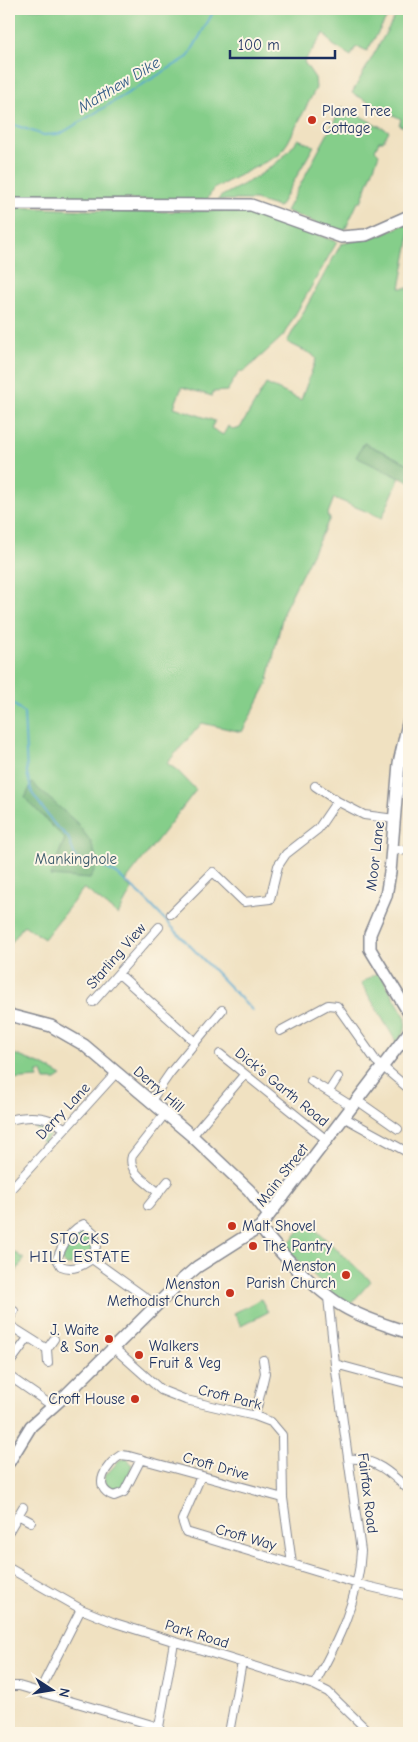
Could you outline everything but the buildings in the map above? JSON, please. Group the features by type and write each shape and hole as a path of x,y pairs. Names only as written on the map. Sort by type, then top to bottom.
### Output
{"street":[{"path":"9,204 251,206 341,237 366,235 409,216"},
{"name":"Moor Lane","path":"409,719 400,763 393,849 386,896 370,934 370,949 409,1013"},
{"path":"315,786 337,801 364,815 395,819"},
{"path":"171,914 213,872 244,902 270,899 278,866 286,854 318,830 337,801"},
{"path":"393,849 409,851"},
{"name":"Starling View","path":"93,1002 159,927"},
{"path":"118,974 195,1042"},
{"path":"280,1032 328,1005 338,1006 383,1068 409,1088"},
{"path":"150,1102 170,1072 222,1010"},
{"name":"Derry Hill","path":"9,1015 38,1021 72,1036 118,1072 164,1115 192,1136 249,1190 270,1215"},
{"name":"Main Street","path":"9,1462 31,1426 114,1348 156,1305 197,1267 260,1227 328,1141 409,1032"},
{"name":"Dick's Garth Road","path":"220,1054 328,1141"},
{"name":"Derry Lane","path":"9,1192 118,1072"},
{"path":"192,1136 244,1075"},
{"path":"329,1091 338,1077"},
{"path":"311,1081 324,1091 329,1091 355,1104 398,1129"},
{"path":"159,1192 132,1170 130,1162 132,1156 164,1115"},
{"path":"9,1120 26,1116 40,1117 57,1122 65,1129"},
{"path":"345,1118 409,1153"},
{"path":"148,1206 168,1181"},
{"path":"84,1224 94,1233 96,1246 92,1259 84,1265 68,1269 60,1266 57,1259 62,1247 77,1227 84,1224"},
{"path":"260,1227 269,1239 328,1297 369,1319 409,1333"},
{"path":"92,1259 156,1305"},
{"name":"Fairfax Road","path":"314,1685 351,1608 358,1584 361,1551 350,1459 335,1364 328,1297"},
{"path":"9,1319 14,1311"},
{"path":"9,1325 47,1349"},
{"path":"9,1364 28,1338"},
{"path":"48,1363 47,1349 54,1339"},
{"name":"Croft Park","path":"114,1348 161,1390 186,1400 255,1416 271,1422 282,1435 283,1498 292,1564"},
{"path":"255,1416 265,1372 263,1360"},
{"path":"335,1364 409,1384"},
{"path":"9,1376 54,1406"},
{"name":"Croft Drive","path":"141,1459 124,1492 114,1496 105,1492 101,1485 102,1475 121,1455 141,1459 283,1498"},
{"path":"350,1459 357,1458 382,1467 409,1490"},
{"name":"Croft Way","path":"201,1476 182,1520 186,1532 358,1584 409,1596"},
{"path":"9,1531 22,1507"},
{"path":"18,1515 30,1522"},
{"name":"Park Road","path":"9,1568 81,1610 174,1642 314,1685 328,1692 370,1733"},
{"path":"39,1692 81,1610"},
{"path":"9,1686 19,1686 157,1730 174,1642"},
{"path":"229,1733 242,1662"}],"green space":[{"path":"9,9 392,9 367,51 359,47 355,48 351,56 333,45 324,33 304,62 315,78 316,88 288,142 279,155 213,189 207,200 9,199"},
{"path":"402,9 409,9 409,129 399,125 401,119 352,93 393,20"},
{"path":"342,107 389,131 383,141 379,141 375,150 379,154 361,202 358,202 345,230 334,230 286,211"},
{"path":"298,139 314,146 279,207 255,200 218,200 220,197 263,173 281,158"},
{"path":"9,207 136,212 252,210 337,242 283,336 245,371 239,372 227,391 213,392 212,396 182,387 174,407 215,421 211,428 223,435 228,426 234,430 240,428 266,384 301,400 316,359 313,355 287,342 341,244 384,234 409,222 409,241 400,288 409,288 409,464 364,443 357,457 400,477 382,518 334,498 327,516 330,518 284,610 267,684 242,732 202,723 167,763 178,771 196,790 128,878 125,884 132,889 118,915 84,888 44,939 24,925 9,946","holes":["42,816 91,842 98,863 50,876 65,839"]},
{"path":"364,443 409,464 409,482 356,457"},
{"path":"409,750 409,784 402,783"},
{"name":"Mankinghole","path":"32,783 77,823 91,842 98,863 90,879 50,876 65,839 25,798"},
{"path":"379,972 406,1018 405,1030 397,1043 361,983"},
{"path":"9,1052 44,1066 62,1076 56,1080 45,1080 42,1072 38,1072 38,1078 9,1080"},
{"path":"33,1123 42,1124 50,1132 50,1135 43,1144"},
{"path":"307,1222 371,1281 349,1306 334,1295 285,1247"},
{"path":"85,1229 92,1239 89,1258 76,1265 66,1265 62,1262 67,1249 74,1238"},
{"path":"9,1248 24,1259 10,1281 9,1280"},
{"path":"261,1299 268,1312 241,1326 234,1313"},
{"path":"121,1459 128,1459 132,1465 123,1490 114,1493 106,1486 105,1476"}],"waterway":[{"name":"Matthew Dike","path":"9,123 43,135 60,134 188,57 215,9"},
{"path":"9,700 24,713 27,773 32,793 54,824 68,837 76,859 96,863 117,874 142,896 253,1011"}],"place":[{"name":"Plane Tree Cottage","path":"312,120"},
{"name":"Malt Shovel","path":"232,1226"},
{"name":"The Pantry","path":"253,1246"},
{"name":"Menston Parish Church","path":"346,1275"},
{"name":"Menston Methodist Church","path":"230,1293"},
{"name":"J. Waite & Son","path":"109,1339"},
{"name":"Walkers Fruit & Veg","path":"139,1355"},
{"name":"Croft House","path":"135,1399"}],"district":[{"name":"STOCKS HILL ESTATE","path":"80,1248"}]}
